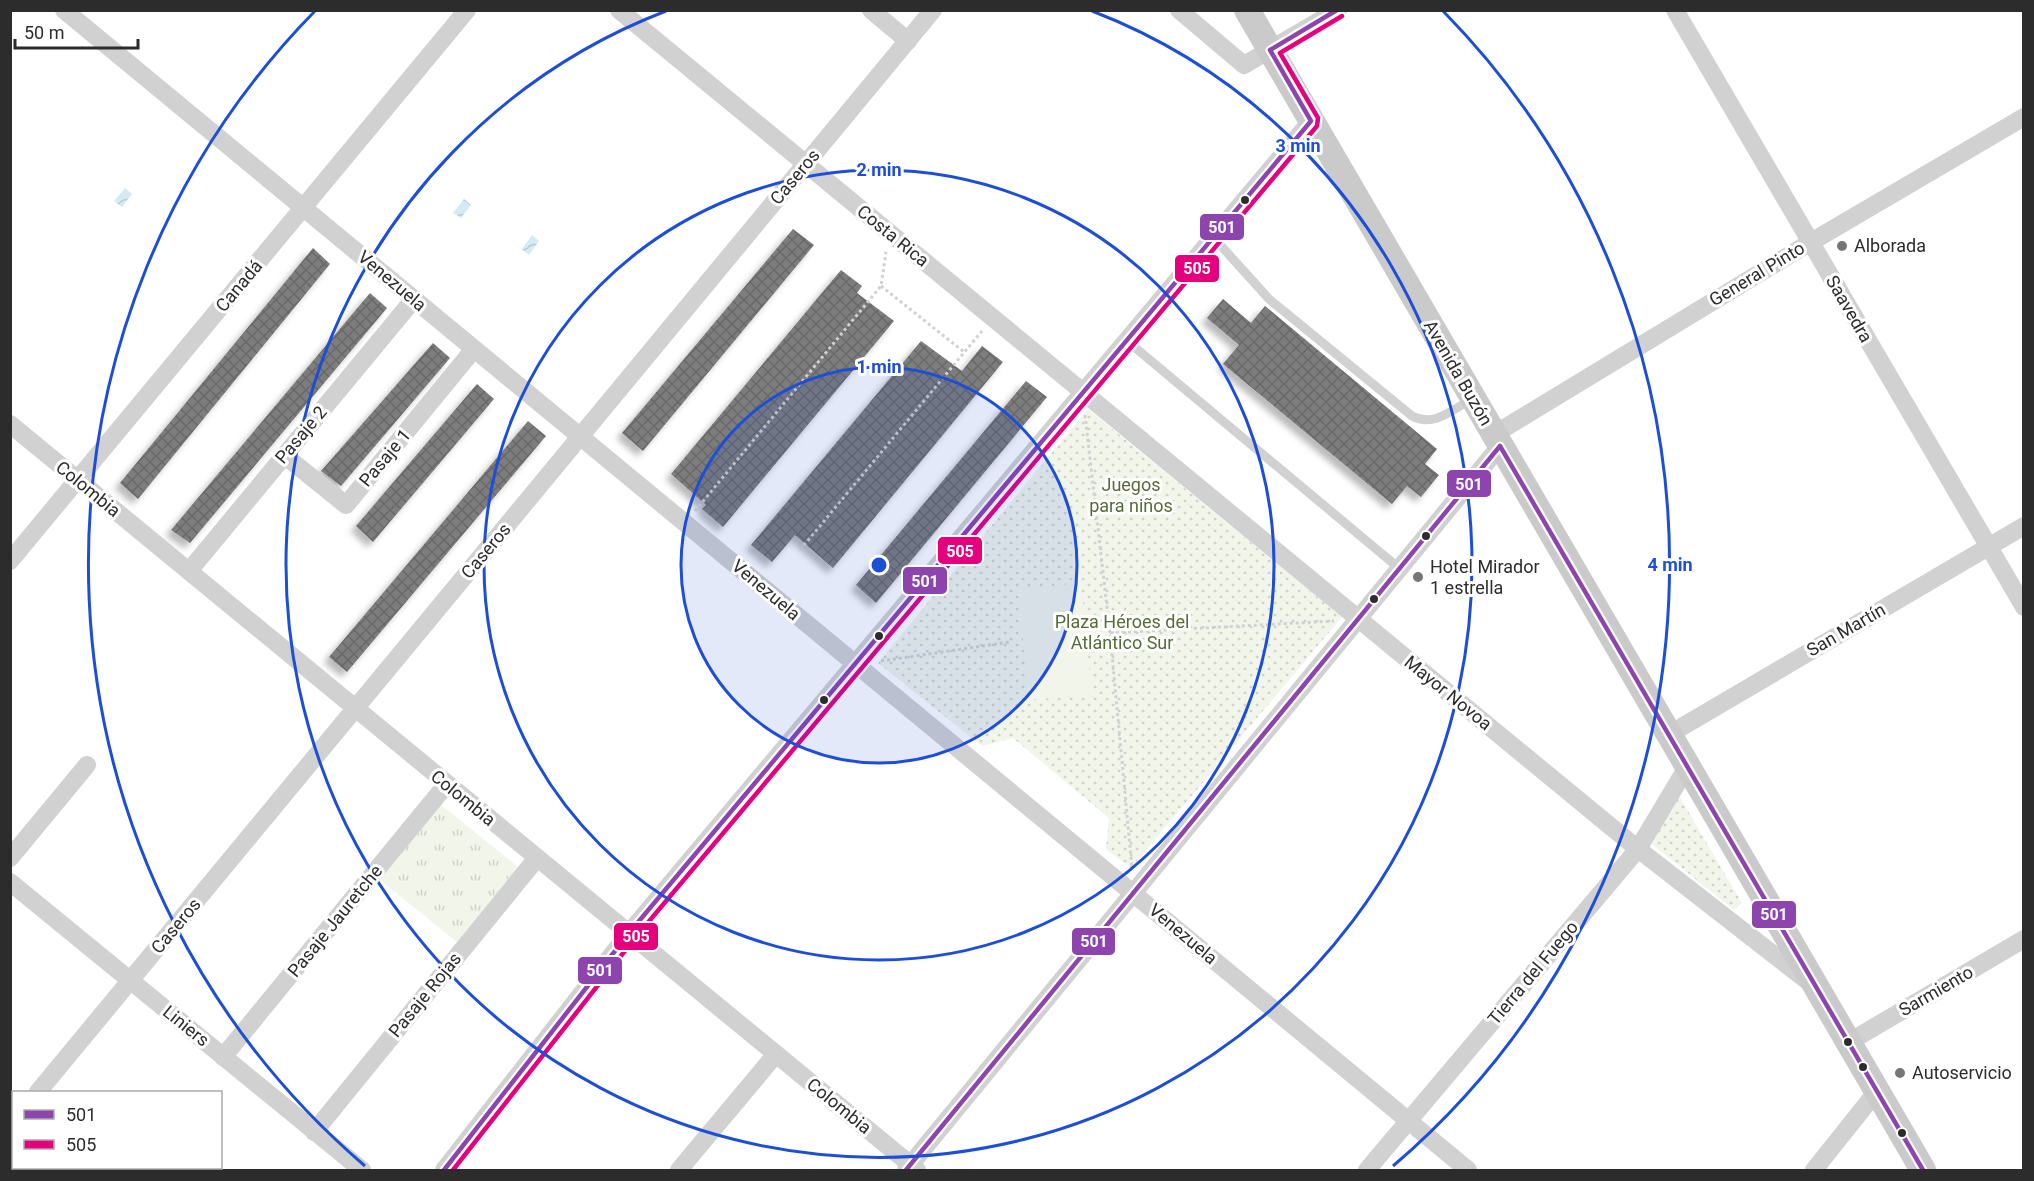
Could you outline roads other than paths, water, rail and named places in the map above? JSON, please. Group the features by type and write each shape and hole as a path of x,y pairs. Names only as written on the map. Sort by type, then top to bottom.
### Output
{"main road":[{"name":"Avenida Buzón","path":"1247,10 1923,1170"}],"street":[{"name":"Venezuela","path":"64,10 1468,1170"},
{"name":"Canadá","path":"10,561 467,10"},
{"name":"Costa Rica","path":"619,10 1083,392"},
{"path":"871,10 908,41"},
{"name":"Caseros","path":"39,1091 933,10"},
{"path":"1179,10 1244,65 1338,10"},
{"name":"Saavedra","path":"1675,10 2024,607"},
{"name":"General Pinto","path":"911,1169 1359,620 1497,441 1811,242 2024,117"},
{"path":"444,1170 629,933 1311,121"},
{"name":"Pasaje 2","path":"189,571 414,299"},
{"name":"Pasaje 1","path":"285,455 346,505 474,350"},
{"name":"Mayor Novoa","path":"1083,392 1638,849 1817,989"},
{"name":"Colombia","path":"10,424 776,1054 911,1169"},
{"name":"San Martín","path":"1668,735 2024,526"},
{"path":"10,858 87,765"},
{"name":"Tierra del Fuego","path":"1367,1170 1638,849 1687,767"},
{"name":"Pasaje Jauretche","path":"223,1057 446,784"},
{"name":"Pasaje Rojas","path":"314,1132 537,858"},
{"name":"Liniers","path":"10,882 362,1170"},
{"name":"Sarmiento","path":"1848,1042 2024,939"},
{"path":"679,1170 776,1054"},
{"path":"1814,1170 1877,1091"}],"lane":[{"path":"1213,237 1269,299 1412,416 1421,421 1434,421 1472,399"},
{"path":"1126,340 1400,569"}],"water":[{"path":"125,188 132,194 122,207 114,201"},
{"path":"464,199 471,205 461,218 453,213"},
{"path":"532,235 539,241 529,255 522,249"}],"place":[{"name":"Alborada","path":"1842,246"},
{"name":"Hotel Mirador 1 estrella","path":"1418,577"},
{"name":"Autoservicio","path":"1900,1073"}],"park label":[{"name":"Juegos para niños","path":"1131,495"},
{"name":"Plaza Héroes del Atlántico Sur","path":"1122,632"}]}
